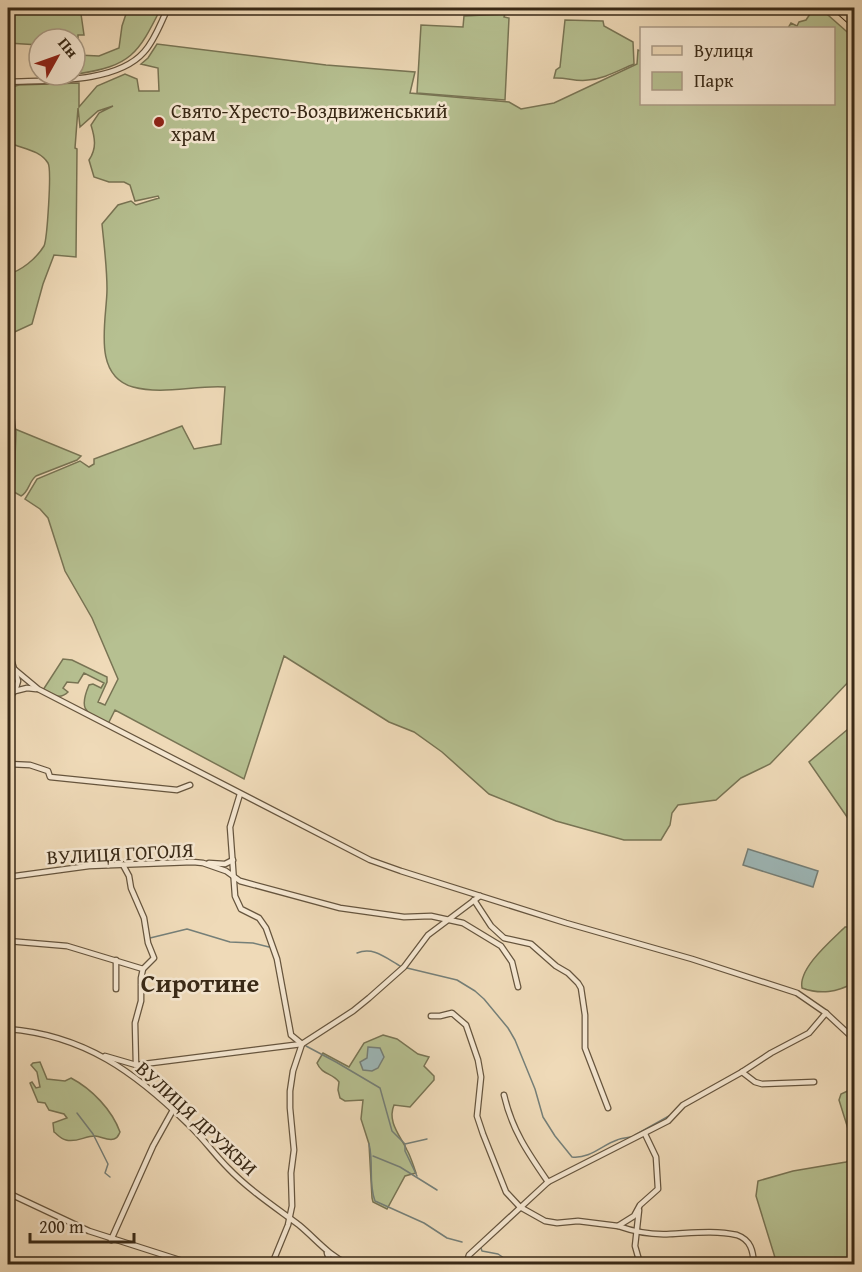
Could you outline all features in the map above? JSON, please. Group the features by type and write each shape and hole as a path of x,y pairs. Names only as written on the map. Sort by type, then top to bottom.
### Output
{"main road":[{"path":"836,8 855,24"}],"street":[{"path":"8,82 79,79 116,70 135,60 144,52 168,8"},
{"path":"8,389 13,432 8,624"},
{"path":"8,650 18,681 8,701"},
{"path":"8,664 38,689 370,860 797,993 826,1013 855,1040"},
{"path":"10,694 27,688 38,689"},
{"path":"8,764 30,765 48,771 50,777 84,781 177,790 190,785"},
{"path":"240,794 230,827 235,896 241,909 259,918 266,928 275,954 291,1035 302,1044"},
{"path":"203,863 225,864 232,860"},
{"path":"129,876 135,863"},
{"name":"ВУЛИЦЯ ГОГОЛЯ","path":"8,877 47,870 135,863 203,863 233,875 240,881 340,908 404,917 430,916 463,923 501,946 512,962 518,987"},
{"path":"123,865 144,918 148,943 154,958 143,969 141,978 141,1001 135,1023 136,1065"},
{"path":"105,1056 136,1065 302,1044 369,998 404,967 428,935 480,896"},
{"path":"474,900 490,926 504,938 531,944 575,979 581,988 585,1048 608,1108"},
{"path":"8,941 67,946 143,969"},
{"path":"116,960 116,989"},
{"path":"431,1016 452,1012 466,1024 481,1077 477,1116 506,1192 520,1207 545,1221 557,1223 578,1221 618,1226 638,1232 737,1235 749,1242 754,1264"},
{"path":"466,1264 469,1255 548,1182 669,1121 683,1105 809,1033 826,1013"},
{"name":"ВУЛИЦЯ ДРУЖБИ","path":"8,1029 34,1031 76,1043 105,1056 133,1076 189,1124 229,1169 300,1226 327,1252 348,1264"},
{"path":"273,1264 292,1206 291,1173 294,1152 290,1091 293,1071 302,1044"},
{"path":"742,1072 755,1082 762,1084 814,1082"},
{"path":"504,1095 510,1119 548,1182"},
{"path":"111,1240 153,1146 173,1110"},
{"path":"618,1226 634,1216 658,1189 656,1157 645,1134"},
{"path":"8,1194 111,1240 192,1264"},
{"path":"639,1208 638,1232 634,1246 639,1260 646,1264"},
{"path":"327,1252 331,1264"},
{"path":"8,1261 21,1264"}],"green space":[{"path":"11,8 78,11 81,14 83,27 27,27 27,44 8,43 9,10"},
{"path":"128,8 161,8 146,37 131,55 110,67 87,72 87,55 99,56 119,48 122,26"},
{"path":"814,8 820,8 854,38 854,676 770,764 741,778 716,800 678,805 672,813 670,825 661,840 624,840 556,821 489,794 442,752 414,732 389,722 284,656 244,779 115,710 108,724 89,713 84,706 84,700 89,685 93,684 101,688 104,683 84,673 78,683 67,682 63,688 68,692 62,696 56,696 43,690 63,659 72,660 107,677 98,702 105,705 118,679 92,618 65,571 48,518 40,509 25,499 37,479 80,461 89,467 94,464 94,459 182,426 194,449 221,444 225,387 156,390 133,387 120,381 111,371 106,359 104,330 107,281 102,224 118,205 131,201 136,205 159,198 158,196 135,201 130,185 94,177 89,160 95,143 91,125 99,113 113,106 98,111 80,127 78,108 75,148 77,149 76,257 54,255 32,324 8,335 8,274 28,264 44,246 48,219 49,168 48,163 40,155 8,142 8,88 27,85 27,87 79,87 79,107 97,86 125,74 137,79 139,91 159,91 158,68 141,64 157,44 326,65 415,72 410,93 509,102 521,109 554,103 637,64 638,50 640,51 640,105 835,105 835,27 789,27 791,23 797,26 799,22 806,20"},
{"path":"505,14 504,17 509,18 505,100 417,93 421,25 463,27 464,16"},
{"path":"565,20 603,21 604,26 633,42 634,64 594,79 554,78 556,70 560,67"},
{"path":"15,429 81,456 77,460 36,476 21,496 14,492"},
{"path":"854,724 854,827 809,762"},
{"path":"845,927 854,927 854,983 829,992 802,988 802,980 810,963"},
{"path":"383,1035 397,1039 418,1054 429,1057 424,1066 434,1076 434,1080 410,1107 394,1105 393,1123 410,1155 416,1173 405,1176 387,1209 373,1202 372,1198 369,1144 361,1119 363,1100 345,1101 340,1098 339,1082 322,1070 317,1063 323,1053 349,1067 364,1043"},
{"path":"40,1062 47,1079 65,1081 71,1078 94,1094 107,1108 116,1124 120,1132 117,1137 109,1139 95,1136 70,1141 54,1132 53,1123 67,1118 64,1114 49,1110 45,1103 38,1102 30,1083 32,1082 36,1088 40,1087 37,1072 31,1065"},
{"path":"854,1088 854,1264 777,1264 756,1196 758,1181 851,1159 849,1132 839,1100 841,1094"}],"water":[{"path":"748,849 818,871 813,887 743,865"},
{"path":"368,1047 380,1048 384,1057 378,1068 372,1071 363,1070 360,1062 367,1058"}],"waterway":[{"path":"150,938 187,929 230,942 253,943 269,947"},
{"path":"357,953 375,952 402,967"},
{"path":"407,968 457,980 484,999 515,1040 535,1089 543,1117 572,1157 585,1156 611,1142 631,1137"},
{"path":"306,1046 380,1088 392,1131 405,1144 427,1139"},
{"path":"77,1113 93,1134 108,1164 105,1173 110,1177"},
{"path":"635,1135 669,1116"},
{"path":"369,1144 375,1201 424,1223 447,1238 462,1242"},
{"path":"405,1145 405,1151 417,1176"},
{"path":"373,1156 400,1167 437,1190"},
{"path":"481,1248 482,1251 498,1254 507,1260 527,1263"}],"place":[{"name":"Свято-Хресто-Воздвиженський храм","path":"159,122"}],"district":[{"name":"Сиротине","path":"200,982"}]}
